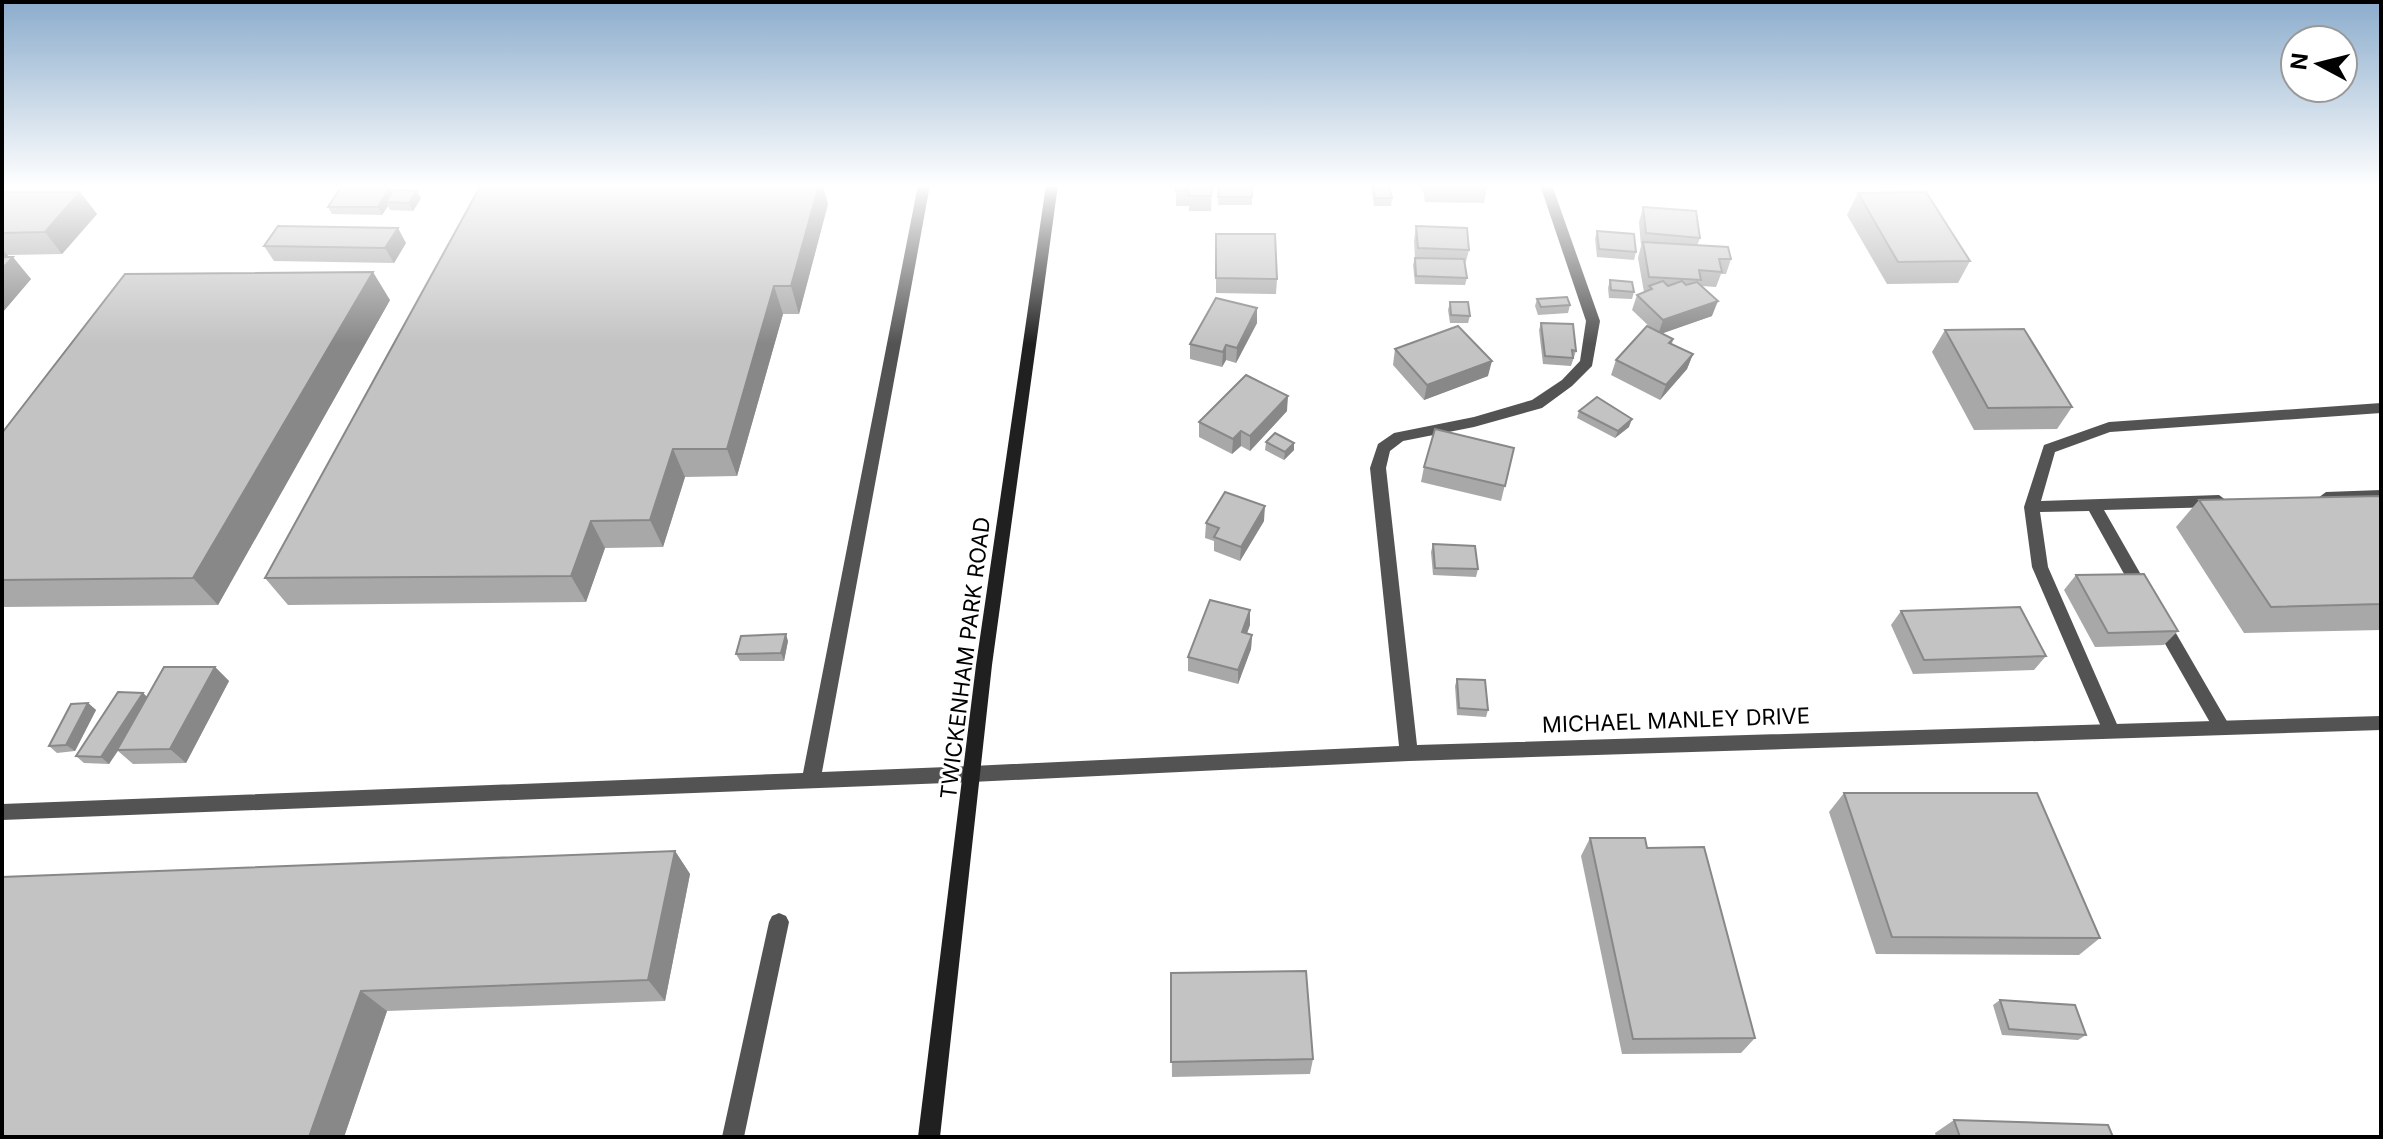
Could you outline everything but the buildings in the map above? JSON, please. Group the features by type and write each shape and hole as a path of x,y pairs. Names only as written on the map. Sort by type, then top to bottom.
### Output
{"main road":[{"name":"TWICKENHAM PARK ROAD","path":"929,1137 984,665 1044,238"}],"street":[{"path":"811,780 914,238"},
{"path":"1409,753 1378,468 1383,448 1399,437 1474,422 1537,404 1567,383 1587,363 1593,321 1564,238"},
{"path":"2111,731 2040,567 2032,507 2049,449 2109,427 2381,408"},
{"path":"2305,498 2381,496"},
{"path":"2032,507 2229,501"},
{"path":"2093,505 2222,728"},
{"name":"MICHAEL MANLEY DRIVE","path":"2,812 972,774 1409,753 2381,723"},
{"path":"733,1137 779,922"}]}
